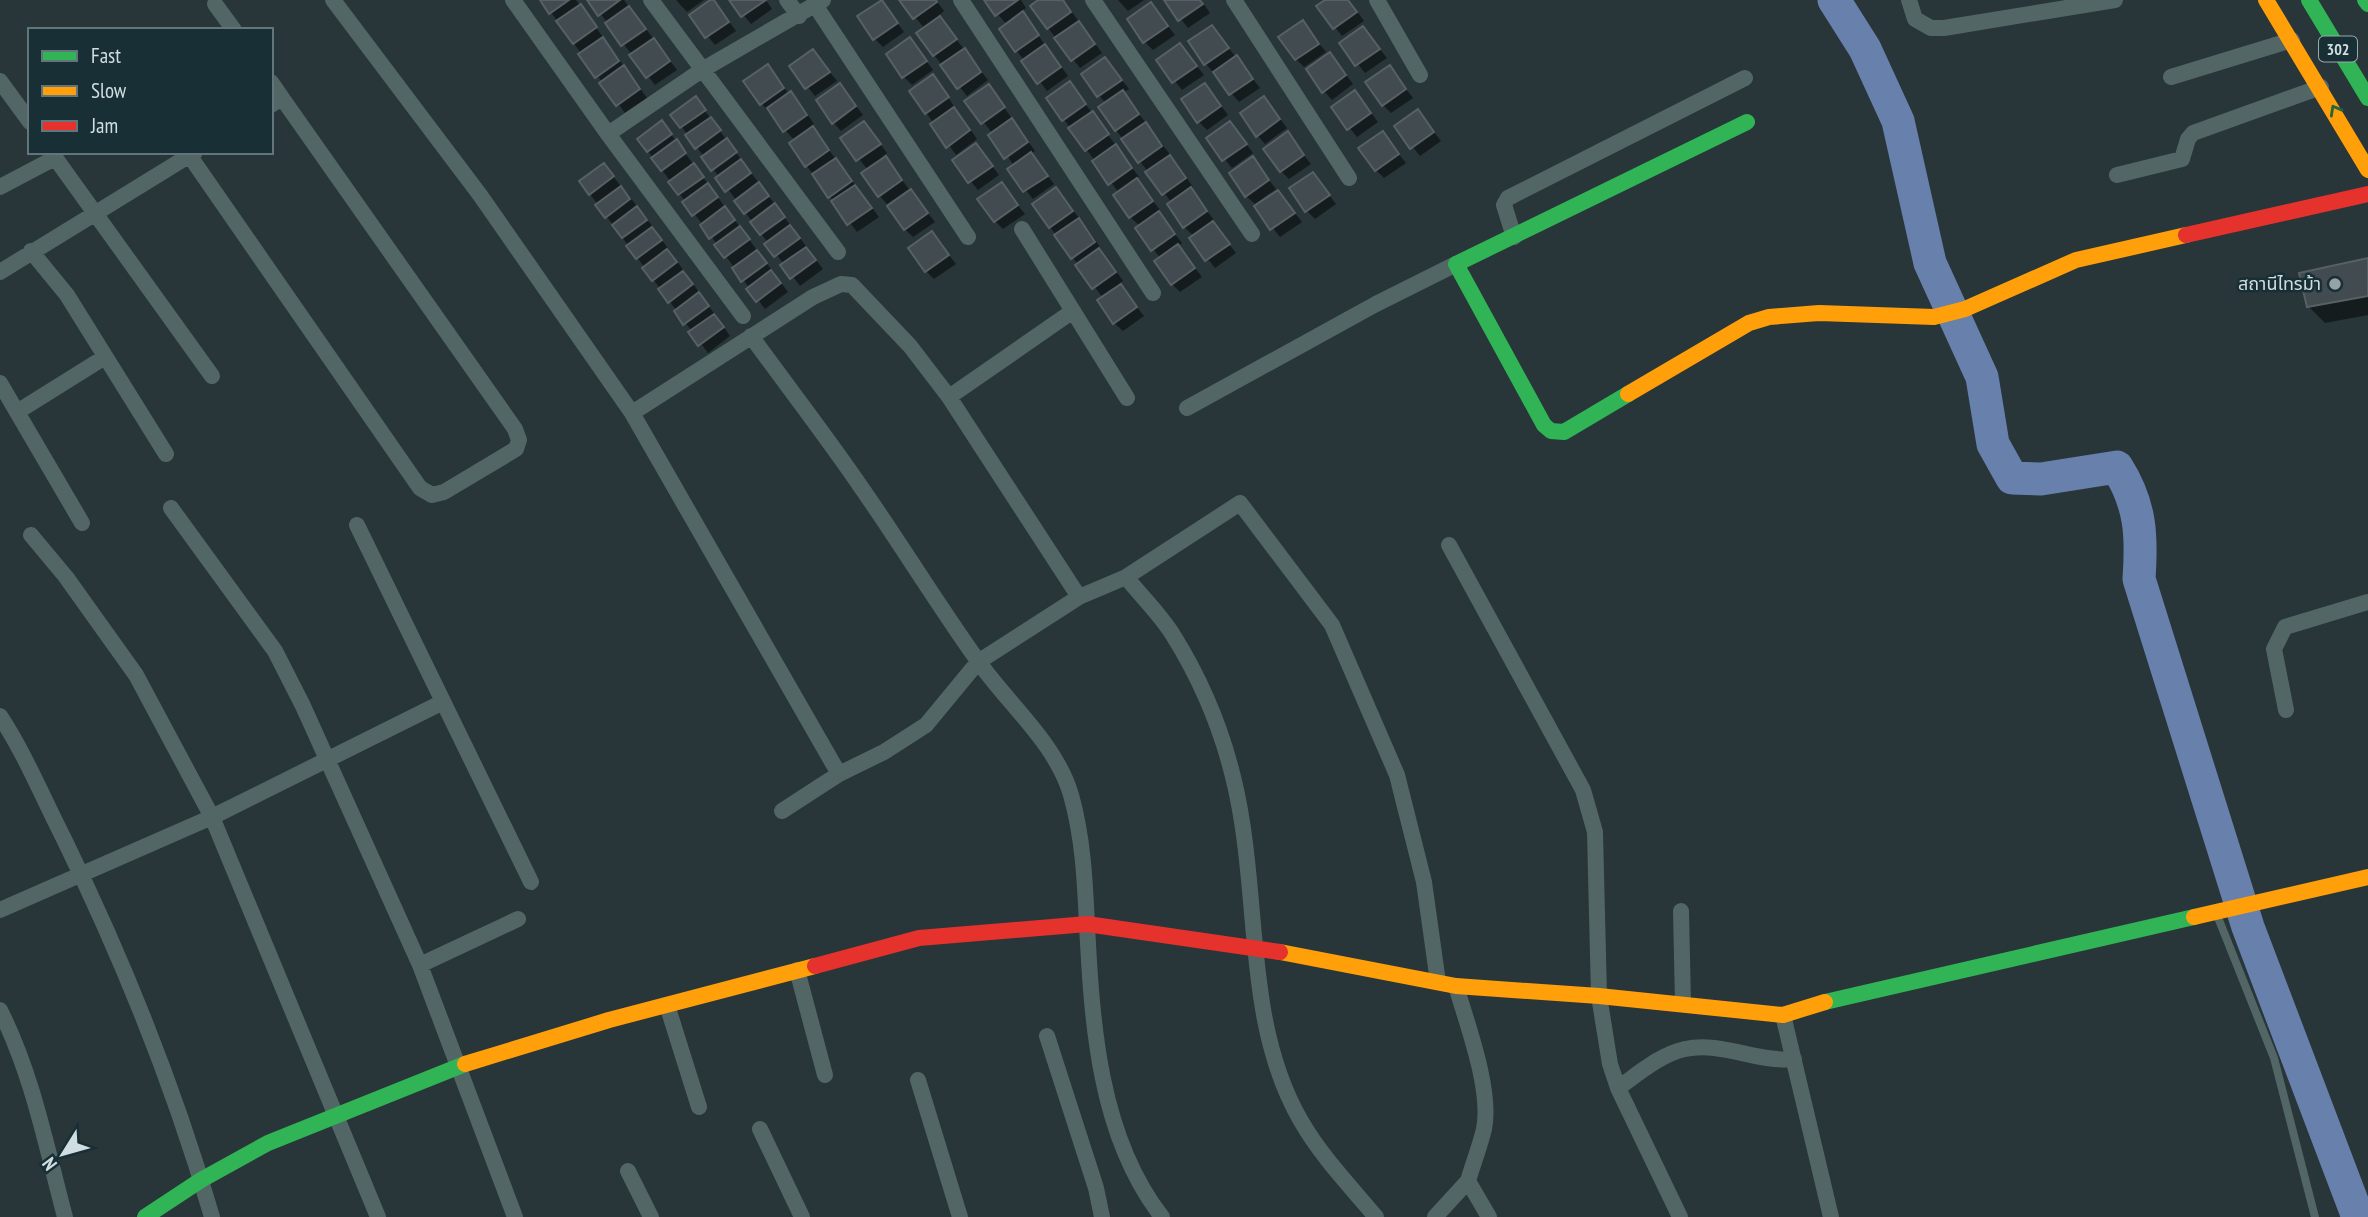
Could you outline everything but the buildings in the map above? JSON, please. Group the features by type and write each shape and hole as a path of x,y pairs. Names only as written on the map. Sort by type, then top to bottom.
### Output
{"street":[{"path":"333,0 480,195 632,413 839,774"},
{"path":"513,0 743,316"},
{"path":"651,0 838,252"},
{"path":"787,0 799,16"},
{"path":"961,0 1153,293"},
{"path":"1093,0 1252,234"},
{"path":"1377,0 1420,75"},
{"path":"1909,0 1915,19 1931,28 1944,28 2115,0"},
{"name":"302","path":"2266,0 2321,87 2368,170"},
{"name":"302","path":"2309,0 2368,98"},
{"path":"608,134 702,70 819,3 968,237"},
{"path":"1242,3 1349,178"},
{"path":"215,4 233,28"},
{"path":"2171,78 2292,40"},
{"path":"1514,237 1504,205 1508,198 1745,78"},
{"path":"0,81 28,119"},
{"path":"2117,176 2182,159 2188,139 2193,133 2321,87"},
{"path":"192,154 420,488 432,495 444,492 516,449 519,440 515,429 277,102"},
{"path":"1187,408 1478,251 1514,237 1747,122"},
{"path":"0,272 189,154"},
{"path":"0,187 53,155 212,376"},
{"path":"1457,264 1544,425 1551,431 1564,432 1749,323 1769,317 1819,313 1934,317 1965,309 2076,260 2368,194"},
{"path":"1022,229 1127,398"},
{"path":"31,251 67,295 166,454"},
{"path":"632,413 813,297 841,284 852,285 910,346 949,397 1079,597"},
{"path":"949,397 1073,311"},
{"path":"751,336 862,488 978,662 1051,753 1063,774 1071,795 1086,878 1095,1043 1124,1151 1145,1195 1162,1217"},
{"path":"17,412 105,357"},
{"path":"0,383 82,523"},
{"path":"782,811 839,774 884,752 926,725 978,662 1079,597 1126,577 1240,503 1332,625 1396,775 1424,882 1438,982"},
{"path":"171,508 275,651 420,965 515,1217"},
{"path":"357,525 531,882"},
{"path":"31,536 66,577 136,675 212,817 378,1217"},
{"path":"1449,545 1583,790 1595,832 1599,996 1610,1064 1618,1088 1680,1217"},
{"path":"1126,577 1172,634 1206,699 1229,758 1242,822 1255,947 1268,1033 1300,1121 1331,1165 1376,1217"},
{"path":"2286,710 2274,649 2285,627 2368,602"},
{"path":"0,910 212,817 443,702"},
{"path":"0,716 80,873 138,998 212,1217"},
{"path":"145,1217 201,1180 268,1143 336,1113 459,1066 667,1004 919,938 1087,924 1255,947 1456,986 1599,996 1783,1015 1834,999 2274,896 2368,877"},
{"path":"1681,911 1684,1004"},
{"path":"420,965 518,919"},
{"path":"797,970 825,1075"},
{"path":"1436,1217 1468,1181 1485,1126 1481,1071 1456,986"},
{"path":"667,1004 699,1107"},
{"path":"0,1010 39,1108 65,1217"},
{"path":"1783,1015 1831,1217"},
{"path":"1047,1037 1096,1188 1102,1217"},
{"path":"1618,1088 1661,1059 1684,1049 1704,1047 1776,1061 1794,1059"},
{"path":"918,1080 960,1217"},
{"path":"760,1129 802,1217"},
{"path":"628,1171 650,1217"},
{"path":"1468,1181 1489,1217"}],"lane":[{"path":"2222,908 2274,1058 2315,1217"}],"waterway":[{"path":"1834,0 1865,49 1898,121 1930,263 1982,377 1993,444 2012,478 2041,479 2117,467 2131,494 2140,535 2139,579 2248,927 2358,1217"}],"traffic: fast":[{"path":"2309,0 2368,98"},
{"path":"2365,0 2368,4"},
{"path":"1628,394 1564,432 1551,431 1544,425 1456,264 1747,122"},
{"path":"1825,1002 2194,917"},
{"path":"145,1217 201,1180 268,1143 465,1064"}],"traffic: slow":[{"path":"2266,0 2368,170"},
{"path":"1628,394 1749,323 1769,317 1819,313 1934,317 1965,309 2076,260 2186,235"},
{"path":"2194,917 2368,877"},
{"path":"1280,952 1456,986 1599,996 1783,1015 1825,1002"},
{"path":"465,1064 609,1020 815,966"}],"traffic: jam":[{"path":"2186,235 2368,194"},
{"path":"815,966 919,938 1087,924 1280,952"}],"place":[{"name":"สถานีไทรม้า","path":"2335,284"}]}
